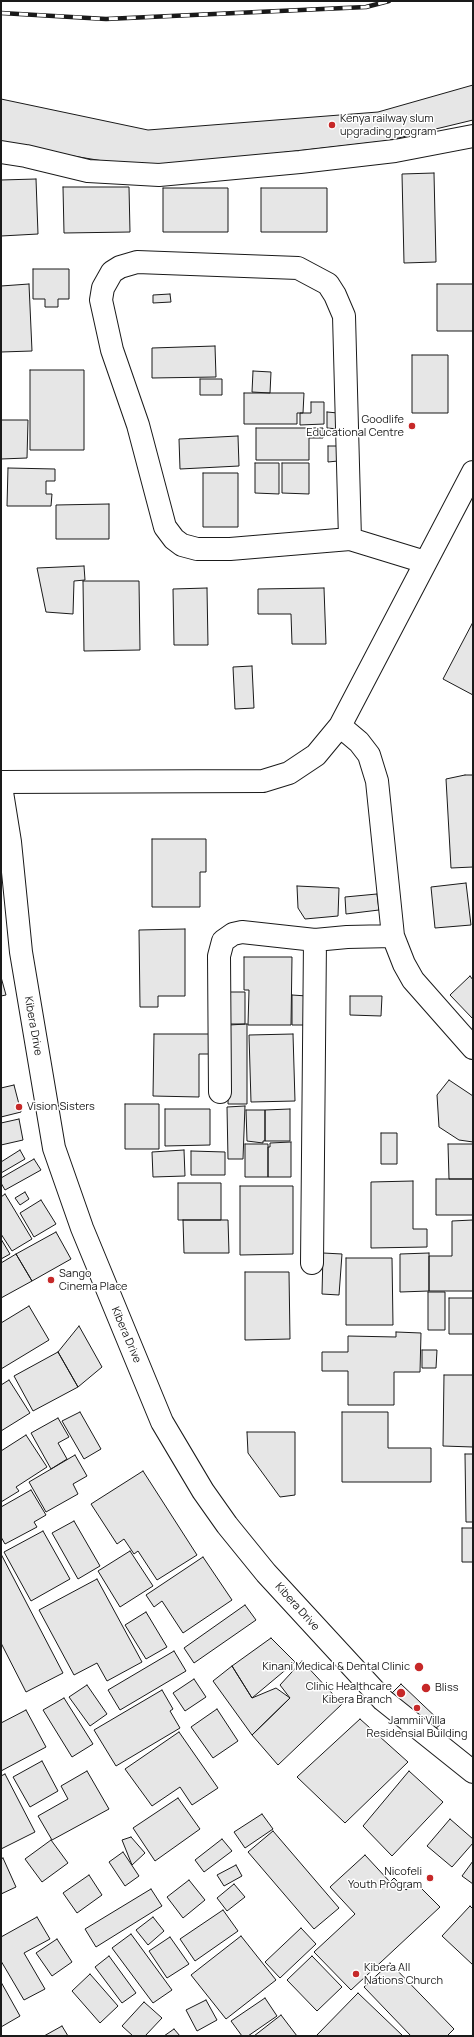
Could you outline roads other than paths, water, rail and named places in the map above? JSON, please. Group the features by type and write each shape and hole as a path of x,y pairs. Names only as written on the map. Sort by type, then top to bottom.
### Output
{"street":[{"path":"1,152 26,156 88,171 159,175 300,162 387,152 473,136"},
{"path":"350,539 344,316 335,295 328,284 298,268 137,262 120,267 112,272 103,288 101,300 112,350 138,425 165,527 174,539 182,545 197,549 230,549 350,539 425,562"},
{"path":"1,782 263,781 288,773 316,755 340,726 473,472"},
{"path":"340,726 359,742 369,755 377,781 393,936 404,964 413,980 473,1048"},
{"name":"Kibera Drive","path":"1,786 10,842 21,952 54,1148 82,1228 162,1422 203,1491 266,1573 383,1700 473,1772"},
{"path":"220,1092 219,956 223,942 233,934 242,932 315,940 347,937 393,936"},
{"path":"312,1263 315,940"}],"railway":[{"path":"1,13 106,19 366,7 389,1"}],"place":[{"name":"Kenya railway slum upgrading program","path":"332,125"},
{"name":"Goodlife Educational Centre","path":"412,426"},
{"name":"Vision Sisters","path":"19,1107"},
{"name":"Sango Cinema Place","path":"51,1280"},
{"name":"Kinani Medical & Dental Clinic","path":"419,1667"},
{"name":"Bliss","path":"426,1688"},
{"name":"Clinic Healthcare Kibera Branch","path":"401,1693"},
{"name":"Jammii Villa Residensial Building","path":"417,1708"},
{"name":"Nicofeli Youth Program","path":"430,1878"},
{"name":"Kibera All Nations Church","path":"356,1974"}]}
